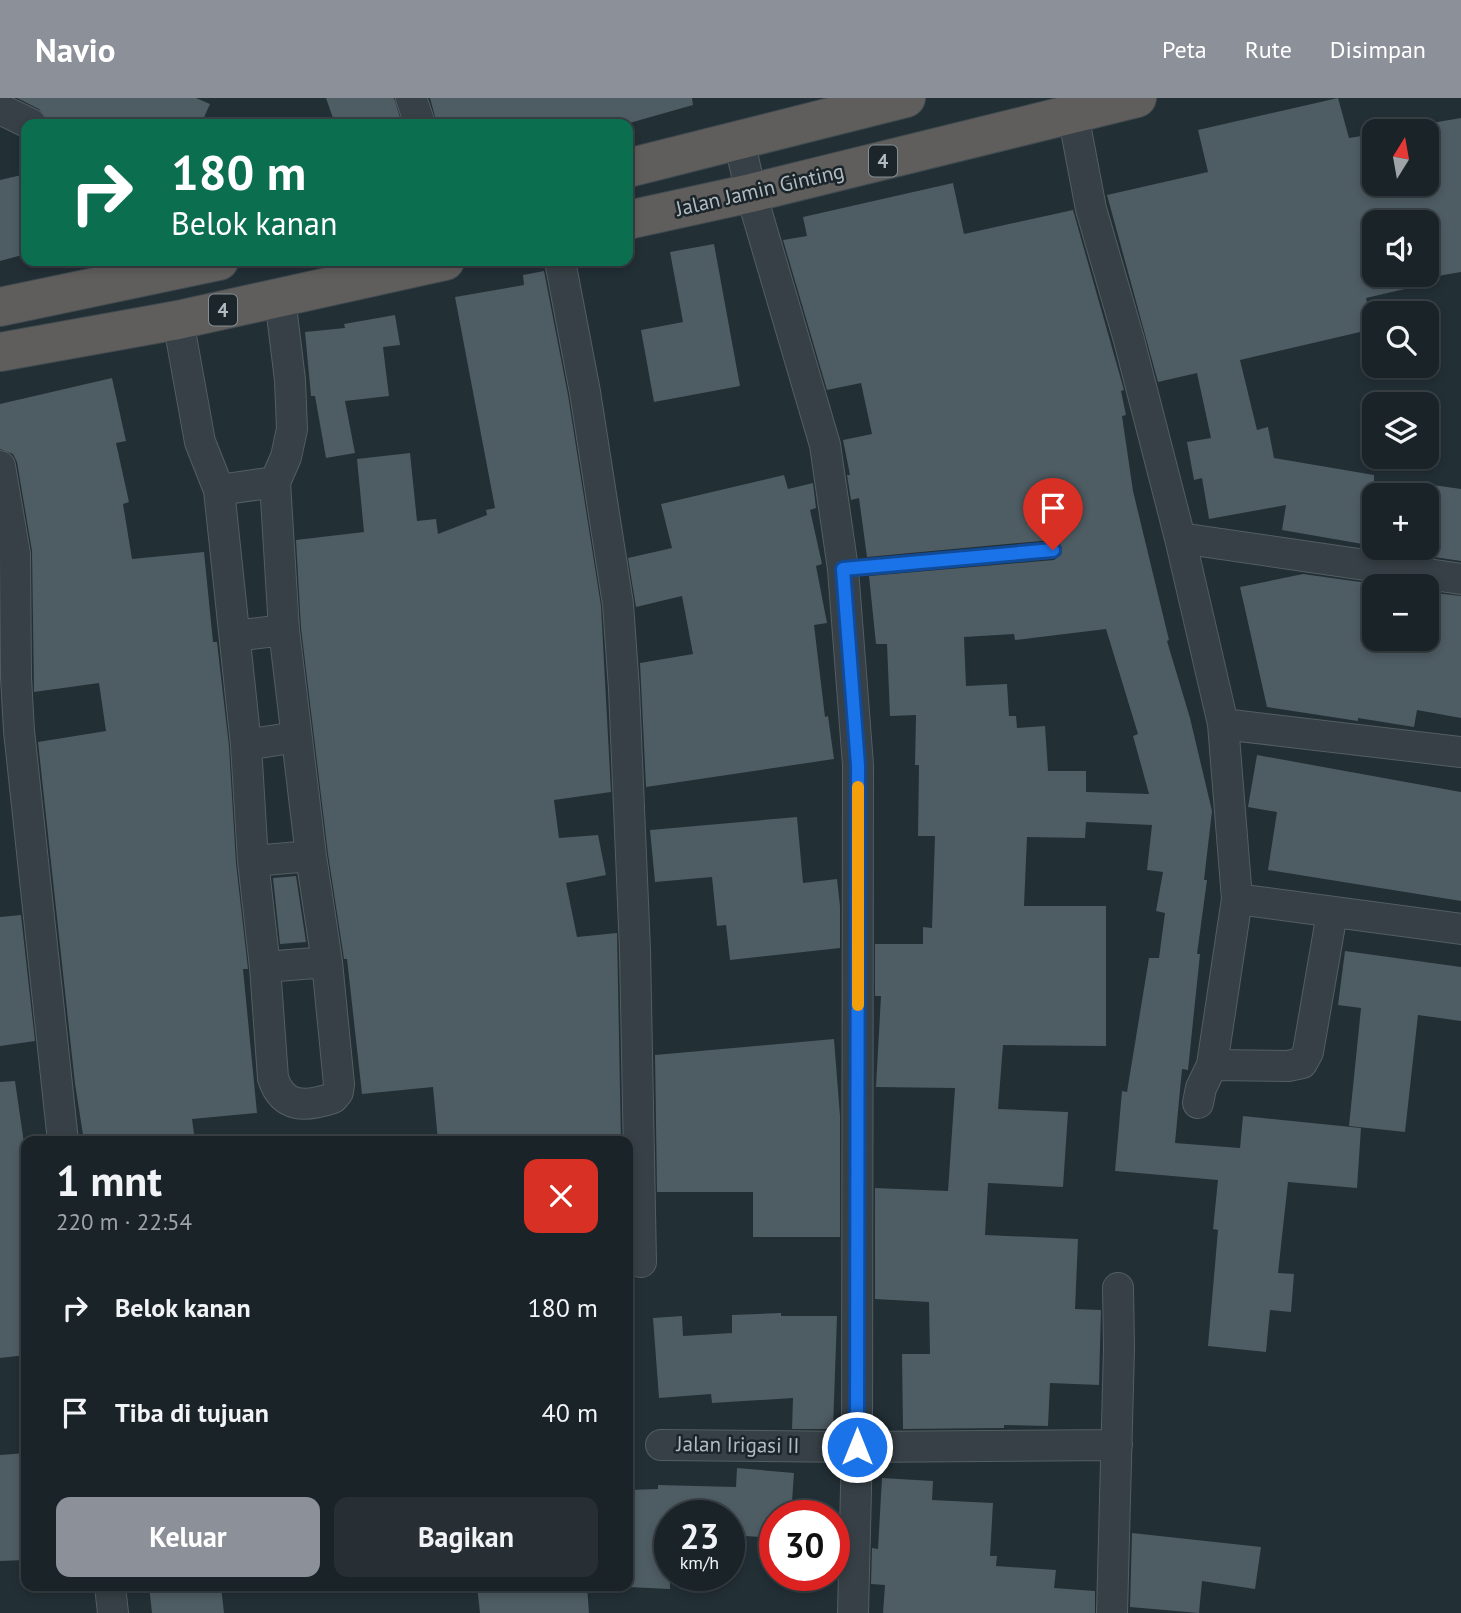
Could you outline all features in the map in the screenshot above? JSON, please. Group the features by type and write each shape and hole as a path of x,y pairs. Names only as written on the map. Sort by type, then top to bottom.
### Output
{"highway":[{"path":"633,167 739,140 825,107 906,98"},
{"name":"Jalan Jamin Ginting","path":"633,219 751,193 1137,98"},
{"name":"4","path":"0,307 103,272 166,266"},
{"name":"4","path":"0,352 178,320 423,266"}],"street":[{"path":"411,98 418,119"},
{"path":"0,109 21,119"},
{"path":"1073,114 1091,209 1129,340 1180,538 1223,724 1237,899 1212,1065 1201,1088 1198,1103"},
{"path":"0,129 21,139"},
{"path":"739,140 751,193 825,445 843,569 858,765 857,1447 853,1613"},
{"path":"561,266 587,405 618,604 635,950 641,1262"},
{"path":"178,320 200,442 219,490 246,745 253,862 265,968 273,1077 276,1088 288,1100 301,1105 333,1098 338,1092 327,962 311,856 284,630 275,482 286,457 292,429 290,380 280,298"},
{"path":"0,466 15,554 19,731 62,1136"},
{"path":"219,490 275,482"},
{"path":"1180,538 1461,579"},
{"path":"235,636 284,630"},
{"path":"1223,724 1461,752"},
{"path":"246,745 296,737"},
{"path":"253,862 311,856"},
{"path":"1237,899 1332,914 1461,929"},
{"path":"1212,1065 1288,1066 1305,1060 1332,914"},
{"path":"265,968 327,962"},
{"path":"1118,1288 1112,1613 1118,1613"},
{"name":"Jalan Irigasi II","path":"662,1445 1117,1445"},
{"path":"111,1591 113,1613"}],"lane":[{"path":"843,569 1053,550"}],"building":[{"path":"17,98 196,98 210,104 203,119 47,119 39,109"},
{"path":"326,98 394,98 400,119 333,119"},
{"path":"430,98 692,98 693,105 633,122 633,119 436,119"},
{"path":"1338,98 1349,138 1362,136 1362,196 1439,196 1439,122 1461,118 1461,272 1439,276 1439,210 1362,210 1362,287 1413,287 1362,301 1362,332 1240,360 1257,430 1268,427 1274,458 1374,475 1374,483 1362,483 1362,544 1282,530 1286,505 1209,519 1202,478 1194,480 1187,442 1211,438 1197,373 1158,382 1107,195 1208,172 1198,130"},
{"path":"21,175 21,255 0,261 0,180"},
{"path":"953,183 964,234 1073,210 1124,390 1121,391 1126,415 1122,416 1133,491 1169,640 1167,641 1190,718 1212,811 1188,1070 1182,1069 1175,1143 1240,1148 1243,1116 1361,1128 1357,1188 1288,1182 1278,1273 1294,1274 1291,1312 1270,1310 1266,1352 1208,1346 1218,1230 1213,1229 1218,1180 1115,1171 1122,1091 1127,1092 1149,958 1159,958 1165,913 1156,911 1163,872 1147,870 1152,825 1086,822 1085,838 1027,837 1024,906 1106,906 1106,1046 1003,1045 998,1109 1068,1112 1063,1187 988,1183 985,1235 1078,1239 1075,1309 1101,1310 1099,1385 1050,1383 1048,1426 903,1429 902,1354 930,1354 929,1302 875,1299 875,1188 948,1191 955,1088 876,1087 881,996 875,996 875,944 923,944 923,927 932,928 935,836 918,836 919,765 915,765 916,715 890,716 887,644 876,644 869,576 1054,560 1061,555 1062,548 1058,542 1052,540 867,557 859,498 851,500 847,475 850,475 843,440 872,434 861,383 827,390 783,240 807,236 803,217","holes":["1106,629 1138,734 1133,736 1149,794 1086,792 1086,771 1048,771 1045,726 1017,728 1016,716 1009,716 1007,684 966,686 964,637 1014,634 1015,640"]},
{"path":"714,244 740,386 654,402 641,330 683,322 670,252"},
{"path":"544,271 568,395 601,606 611,792 554,800 559,838 598,835 606,875 566,883 577,937 617,933 621,1136 438,1136 433,1087 362,1094 347,959 344,959 328,854 301,628 296,540 364,532 357,459 410,453 417,521 436,519 438,534 487,515 486,510 495,508 455,297 524,285 523,275"},
{"path":"395,315 400,345 383,347 389,396 345,401 355,453 326,458 315,396 311,396 305,332 345,328 344,324"},
{"path":"112,378 126,441 116,443 129,502 123,504 132,559 204,552 213,642 217,642 229,746 236,863 248,969 243,969 257,1113 192,1119 194,1136 83,1136 75,1084 38,742 106,731 99,683 34,692 32,551 17,462 13,454 0,449 0,404"},
{"path":"784,475 788,489 813,483 816,508 810,510 822,564 816,566 827,623 814,625 825,717 828,716 834,759 646,787 640,663 693,654 682,596 636,607 628,558 672,548 661,504"},
{"path":"1439,486 1461,489 1461,561 1439,558"},
{"path":"1303,574 1362,582 1362,651 1439,651 1439,593 1461,596 1461,718 1417,710 1414,727 1267,707 1240,587"},
{"path":"1257,755 1461,792 1461,901 1268,870 1277,812 1248,807"},
{"path":"797,817 803,883 837,879 840,948 730,960 726,925 717,926 712,877 655,882 650,830"},
{"path":"296,876 306,942 280,944 273,878"},
{"path":"21,915 35,1041 0,1046 0,917"},
{"path":"1345,951 1461,967 1461,1021 1418,1015 1405,1132 1349,1126 1361,1008 1338,1005"},
{"path":"834,1039 840,1116 840,1237 753,1237 753,1192 657,1192 655,1055"},
{"path":"15,1081 23,1136 21,1356 0,1358 0,1082"},
{"path":"781,1313 781,1316 837,1316 833,1429 792,1429 793,1398 712,1403 711,1394 659,1398 653,1318 682,1316 683,1336 732,1333 732,1315"},
{"path":"21,1453 21,1560 0,1561 0,1455"},
{"path":"737,1468 794,1473 792,1500 759,1500 759,1537 745,1536 745,1500 654,1500 654,1588 633,1587 633,1490 658,1489 658,1485 736,1487"},
{"path":"882,1478 933,1481 932,1500 993,1503 990,1556 997,1556 996,1566 1056,1570 1054,1588 1095,1591 1095,1613 883,1613 885,1585 871,1584 872,1548 878,1549"},
{"path":"1132,1533 1261,1547 1255,1589 1202,1581 1199,1613 1130,1607"},
{"path":"150,1591 222,1591 224,1613 152,1613"},
{"path":"478,1591 587,1591 589,1613 480,1613"}],"slow traffic":[{"path":"858,787 858,1005"}],"route":[{"path":"857,1447 858,765 843,569 1053,550"}]}
